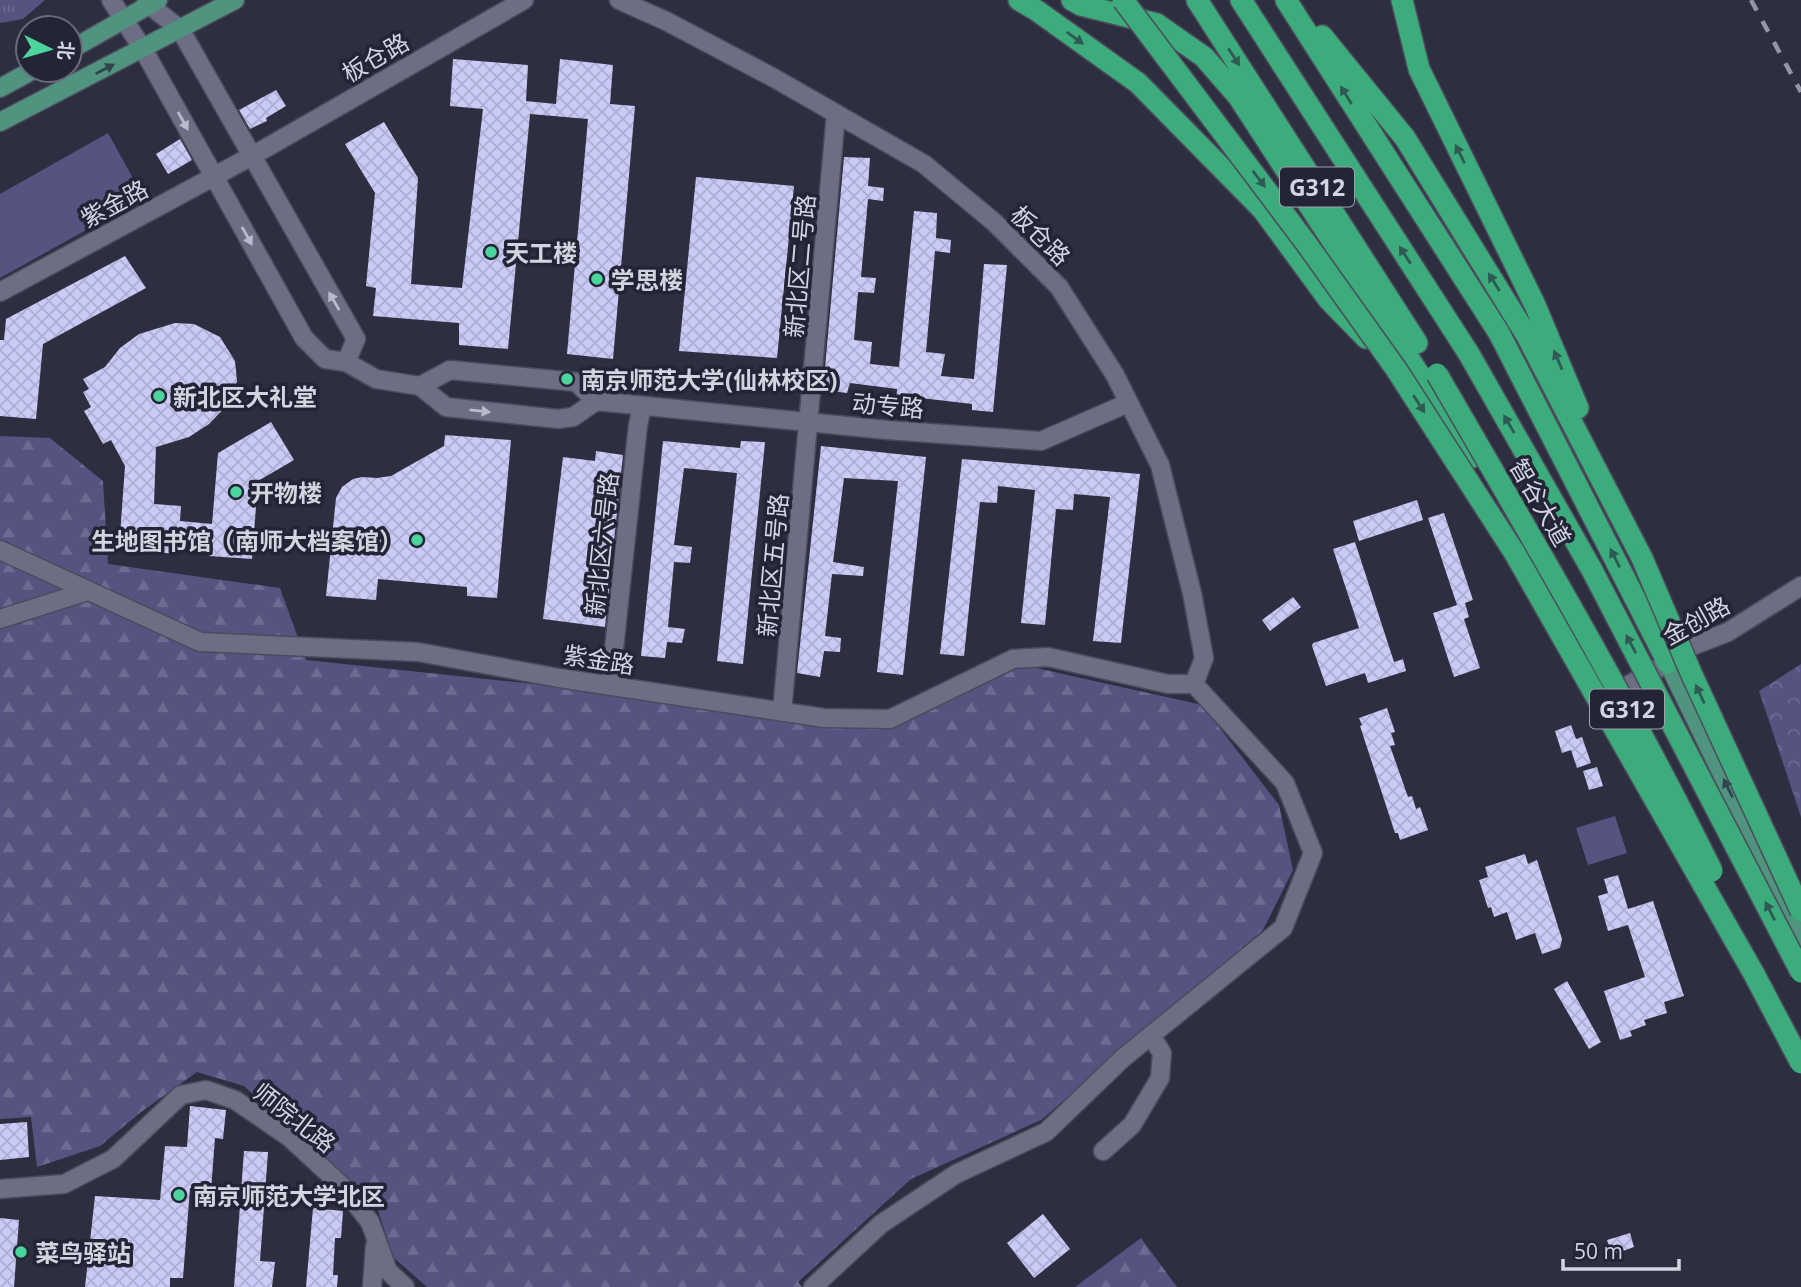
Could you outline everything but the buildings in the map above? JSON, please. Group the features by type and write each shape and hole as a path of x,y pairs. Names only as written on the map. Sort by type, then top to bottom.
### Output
{"highway":[{"path":"1018,0 1138,83 1263,210 1329,300 1396,369"},
{"path":"1072,0 1081,5 1157,24 1204,57 1238,96 1460,434 1612,694"},
{"path":"1123,0 1306,243 1396,369 1514,552 1747,962 1801,1064"},
{"name":"智谷大道","path":"1197,0 1437,374 1560,586 1671,790 1801,1053"},
{"name":"智谷大道","path":"1241,0 1469,354 1592,570 1801,972"},
{"path":"1286,0 1499,334 1668,663"},
{"path":"1292,0 1405,138 1527,336 1642,558"},
{"path":"1402,0 1419,69 1535,305 1692,675 1801,911"}],"main road":[{"path":"0,122 236,0"},
{"path":"84,42 151,2"},
{"name":"G312","path":"1668,663 1801,937"},
{"name":"G312","path":"1612,694 1801,1064"}],"street":[{"path":"111,0 143,50 304,338 326,359 346,362 376,379 420,386 446,407 558,419 573,417 596,401 576,382 450,370 420,386"},
{"name":"板仓路","path":"251,156 524,0"},
{"name":"板仓路","path":"619,0 678,27 774,78 924,164 994,222 1059,287 1115,375 1160,465 1192,593 1204,658 1194,684"},
{"path":"151,2 180,29 356,339 346,362"},
{"name":"新北区二号路","path":"809,423 836,114"},
{"name":"紫金路","path":"0,292 251,156"},
{"name":"动专路","path":"596,401 809,423 1041,442 1128,402"},
{"name":"新北区六号路","path":"610,686 642,407"},
{"name":"新北区五号路","path":"782,712 809,423"},
{"name":"紫金路","path":"0,550 201,642 418,652 610,686 824,718 890,719 1013,659 1048,657 1168,684 1194,684"},
{"name":"金创路","path":"1612,694 1668,663 1692,646 1728,632 1801,586"},
{"path":"0,619 88,591"},
{"path":"825,1284 881,1224 956,1174 1046,1132 1124,1058 1283,928 1313,853 1285,783 1194,684"},
{"path":"1103,1150 1132,1125 1160,1078 1162,1053 1152,1036"},
{"name":"师院北路","path":"0,1189 64,1184 113,1159 181,1095 206,1090 236,1100 289,1137 341,1185 369,1222 388,1270 405,1287"},
{"path":"372,1287 375,1236"}],"green space":[{"path":"0,0 45,0 29,14 14,14 14,21 0,23"},
{"path":"108,133 144,198 0,278 0,194"},
{"path":"0,436 50,438 103,481 108,564 280,588 306,660 894,722 1023,665 1202,705 1279,805 1293,870 1263,930 1041,1120 911,1179 798,1282 802,1287 427,1287 393,1257 377,1207 244,1086 197,1072 141,1112 100,1146 37,1167 31,1117 0,1119"},
{"path":"1801,664 1801,817 1759,691"},
{"path":"1615,816 1627,853 1588,865 1576,828"},
{"path":"1141,1238 1177,1287 1075,1287"}],"railway":[{"path":"1751,0 1801,92"}],"place":[{"name":"天工楼","path":"491,252"},
{"name":"学思楼","path":"597,279"},
{"name":"南京师范大学(仙林校区)","path":"567,379"},
{"name":"新北区大礼堂","path":"159,396"},
{"name":"开物楼","path":"236,492"},
{"name":"生地图书馆（南师大档案馆）","path":"417,540"},
{"name":"南京师范大学北区","path":"179,1195"},
{"name":"菜鸟驿站","path":"21,1252"}]}
